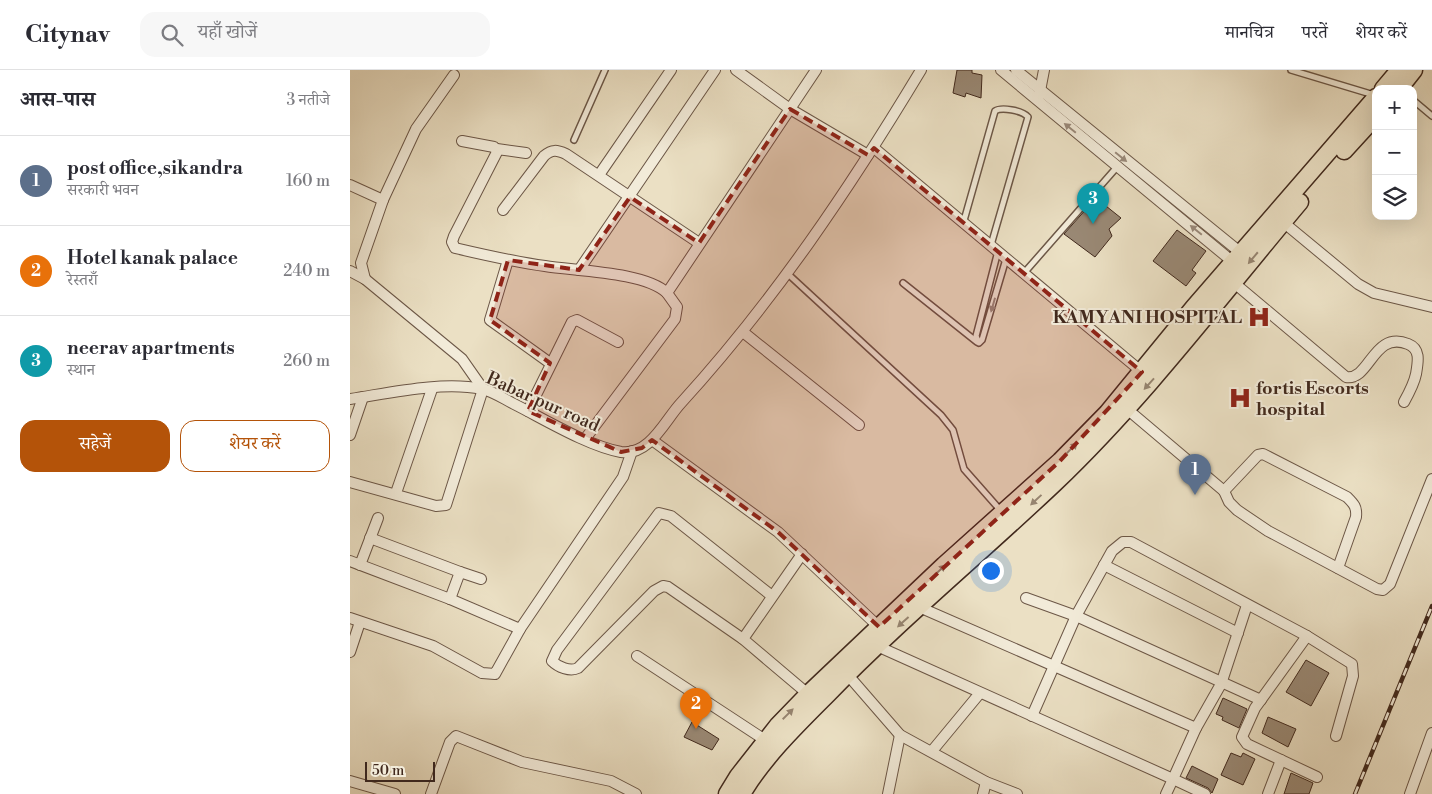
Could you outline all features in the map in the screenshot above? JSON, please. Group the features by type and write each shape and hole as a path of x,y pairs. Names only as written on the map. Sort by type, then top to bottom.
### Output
{"highway":[{"path":"1396,85 1399,70"},
{"path":"1398,85 1414,70"},
{"path":"727,794 738,776 766,740 808,694 1060,461 1142,372 1237,257 1372,101"},
{"path":"742,794 786,736 847,674 1056,482 1127,409 1154,380 1283,222 1372,121"}],"street":[{"path":"598,175 671,70"},
{"path":"579,270 715,70"},
{"path":"736,70 790,109 871,151 994,248 1142,372"},
{"path":"667,293 816,70"},
{"path":"350,652 355,620 432,646 490,675 498,670 520,629 623,477 632,451 642,448 652,440 743,332 788,274 871,151 921,70"},
{"path":"1001,70 1017,73 1040,91 1237,257"},
{"path":"1038,102 1044,70"},
{"path":"1017,73 1038,102 1118,167 1237,257"},
{"path":"365,279 361,263 383,200 416,129 454,75"},
{"path":"462,141 526,153"},
{"path":"497,149 495,158 452,242 455,248 508,260 652,283 667,293 677,307 675,319 585,439"},
{"path":"503,210 550,150 558,150 699,243"},
{"path":"350,185 383,200"},
{"path":"1283,222 1358,284 1374,293 1431,304"},
{"path":"508,260 490,320 550,363"},
{"path":"350,271 365,279 462,359 483,389 449,501 442,507 396,493 388,494 350,482"},
{"path":"1233,282 1346,377 1355,376 1386,344 1401,341 1411,345 1417,351 1418,357 1413,384 1404,402"},
{"path":"528,411 570,324 575,321 618,342"},
{"path":"743,332 859,425"},
{"name":"Babar pur road","path":"350,399 410,388 483,389 585,439 620,452 632,451"},
{"path":"396,493 432,389"},
{"path":"350,435 363,397"},
{"path":"1127,409 1224,491 1229,502 1245,515 1268,530 1377,589 1387,588 1432,479"},
{"path":"652,440 778,532 879,627"},
{"path":"1224,491 1253,460 1263,454 1347,497 1357,510 1338,568"},
{"path":"772,596 672,516 659,512 557,650 552,661 556,665 570,670 578,668 654,591 663,586 668,587 743,639 808,694"},
{"path":"360,565 378,518"},
{"path":"370,538 481,579"},
{"path":"1032,716 1076,616 1104,565 1118,545 1131,542 1307,636 1346,659 1354,669 1336,736"},
{"path":"743,639 802,554"},
{"path":"350,561 450,599 520,629"},
{"path":"1104,565 1238,633"},
{"path":"450,599 460,572"},
{"path":"1026,598 1076,616 1221,684 1261,700"},
{"path":"1166,794 1196,728 1221,684 1247,605"},
{"path":"919,607 1196,728"},
{"path":"1307,636 1261,700 1242,737 1243,741 1317,777"},
{"path":"877,646 1205,794"},
{"path":"637,656 766,740"},
{"path":"847,674 900,735 986,782 1018,794"},
{"path":"932,751 980,693"},
{"path":"1410,794 1430,745 1432,733"},
{"path":"888,794 900,735"},
{"path":"431,794 450,742 456,736 522,762 611,781 636,794"},
{"path":"1268,794 1281,760"},
{"path":"350,781 395,794"},
{"path":"983,794 986,782"}],"lane":[{"path":"574,140 606,70"},
{"path":"1291,70 1372,95"},
{"path":"1417,103 1432,116"},
{"path":"963,224 995,111 1000,109 1024,113 1028,117 994,248 976,336 978,342"},
{"path":"1024,273 1118,167"},
{"path":"978,342 982,342 1006,258"},
{"path":"788,274 945,418 953,430 964,470 1003,513"},
{"path":"904,283 978,342"}],"highlighted area":[{"path":"790,109 868,155 874,148 1142,372 1060,461 879,627 778,532 652,440 642,448 621,452 528,411 550,363 490,320 508,260 579,270 630,197 699,243"}],"building":[{"path":"957,70 972,70 972,73 982,75 981,98 966,93 965,97 953,93"},
{"path":"1096,198 1121,218 1109,229 1112,236 1095,257 1064,234"},
{"path":"1177,230 1206,251 1192,270 1196,273 1186,286 1153,261"},
{"path":"1306,660 1329,673 1311,706 1286,692"},
{"path":"1223,698 1247,709 1239,728 1222,720 1223,717 1216,714"},
{"path":"1268,717 1296,729 1288,747 1262,733"},
{"path":"692,722 719,739 712,750 684,737"},
{"path":"1231,753 1241,757 1243,753 1255,759 1243,785 1221,775"},
{"path":"1192,766 1218,779 1212,793 1208,788 1186,778"},
{"path":"1291,773 1313,783 1309,794 1284,794"}],"railway":[{"path":"1355,794 1432,606"}],"place":[{"name":"neerav apartments","path":"1093,224"},
{"name":"KAMYANI HOSPITAL","path":"1259,317"},
{"name":"fortis Escorts hospital","path":"1240,398"},
{"name":"post office,sikandra","path":"1195,495"},
{"name":"Hotel kanak palace","path":"696,729"}]}
